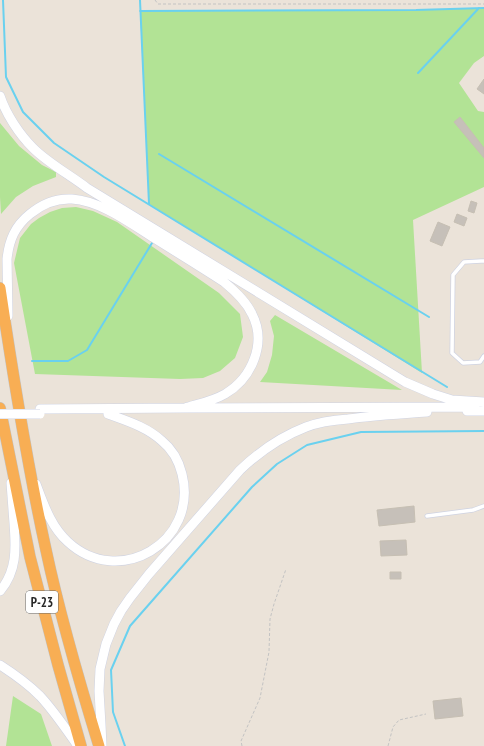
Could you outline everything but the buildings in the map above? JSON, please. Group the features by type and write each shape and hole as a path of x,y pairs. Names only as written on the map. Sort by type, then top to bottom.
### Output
{"highway":[{"name":"Р-23","path":"0,288 29,470 46,551 58,602 84,696 100,746"},
{"name":"Р-23","path":"0,409 30,557 81,746"}],"main road":[{"path":"0,96 15,125 33,148 88,188 406,382 452,400 484,402"},
{"path":"9,350 7,259 10,241 15,230 24,218 32,211 50,202 72,199 101,206 224,282 244,301 253,316 258,336 257,348 251,368 241,381 226,393 216,399 185,408"},
{"path":"0,414 185,408 484,407"},
{"path":"0,409 108,414 484,411"},
{"path":"100,746 100,670 106,644 114,624 130,598 149,574 240,470 266,447 307,426 360,417 427,412"},
{"path":"29,470 50,518 58,532 75,548 99,560 119,561 138,558 156,548 170,535 181,514 184,488 181,470 168,446 156,435 108,414"},
{"path":"0,591 11,574 16,552 9,456"},
{"path":"0,665 40,696 78,746"}],"lane":[{"path":"484,261 464,262 453,275 452,353 463,363 480,362 484,356"},
{"path":"427,516 473,510 484,506"}],"path":[{"path":"155,0 158,4 484,4"},
{"path":"242,746 242,741 260,698 269,652 270,619 286,569"},
{"path":"388,746 393,727 399,720 426,714"}],"green space":[{"path":"484,8 484,56 474,63 459,83 478,111 484,112 484,187 413,220 422,373 149,204 140,11 416,10"},
{"path":"0,123 19,146 42,165 56,172 56,177 33,186 16,197 1,214 0,197"},
{"path":"76,207 93,211 117,222 219,293 240,314 243,337 235,358 220,371 203,378 180,379 35,374 14,263 20,238 31,224 39,218 62,208"},
{"path":"275,315 402,390 260,382 267,372 272,355 274,336 270,321"},
{"path":"13,696 41,714 52,746 6,746"}],"waterway":[{"path":"3,0 6,77 23,112 54,143 104,177 447,387"},
{"path":"140,0 149,204"},
{"path":"418,73 479,8"},
{"path":"140,11 416,10 484,8"},
{"path":"159,154 429,317"},
{"path":"32,361 68,361 87,350 152,243"},
{"path":"125,746 113,712 111,670 130,626 252,487 277,464 307,445 361,432 484,431"}]}
